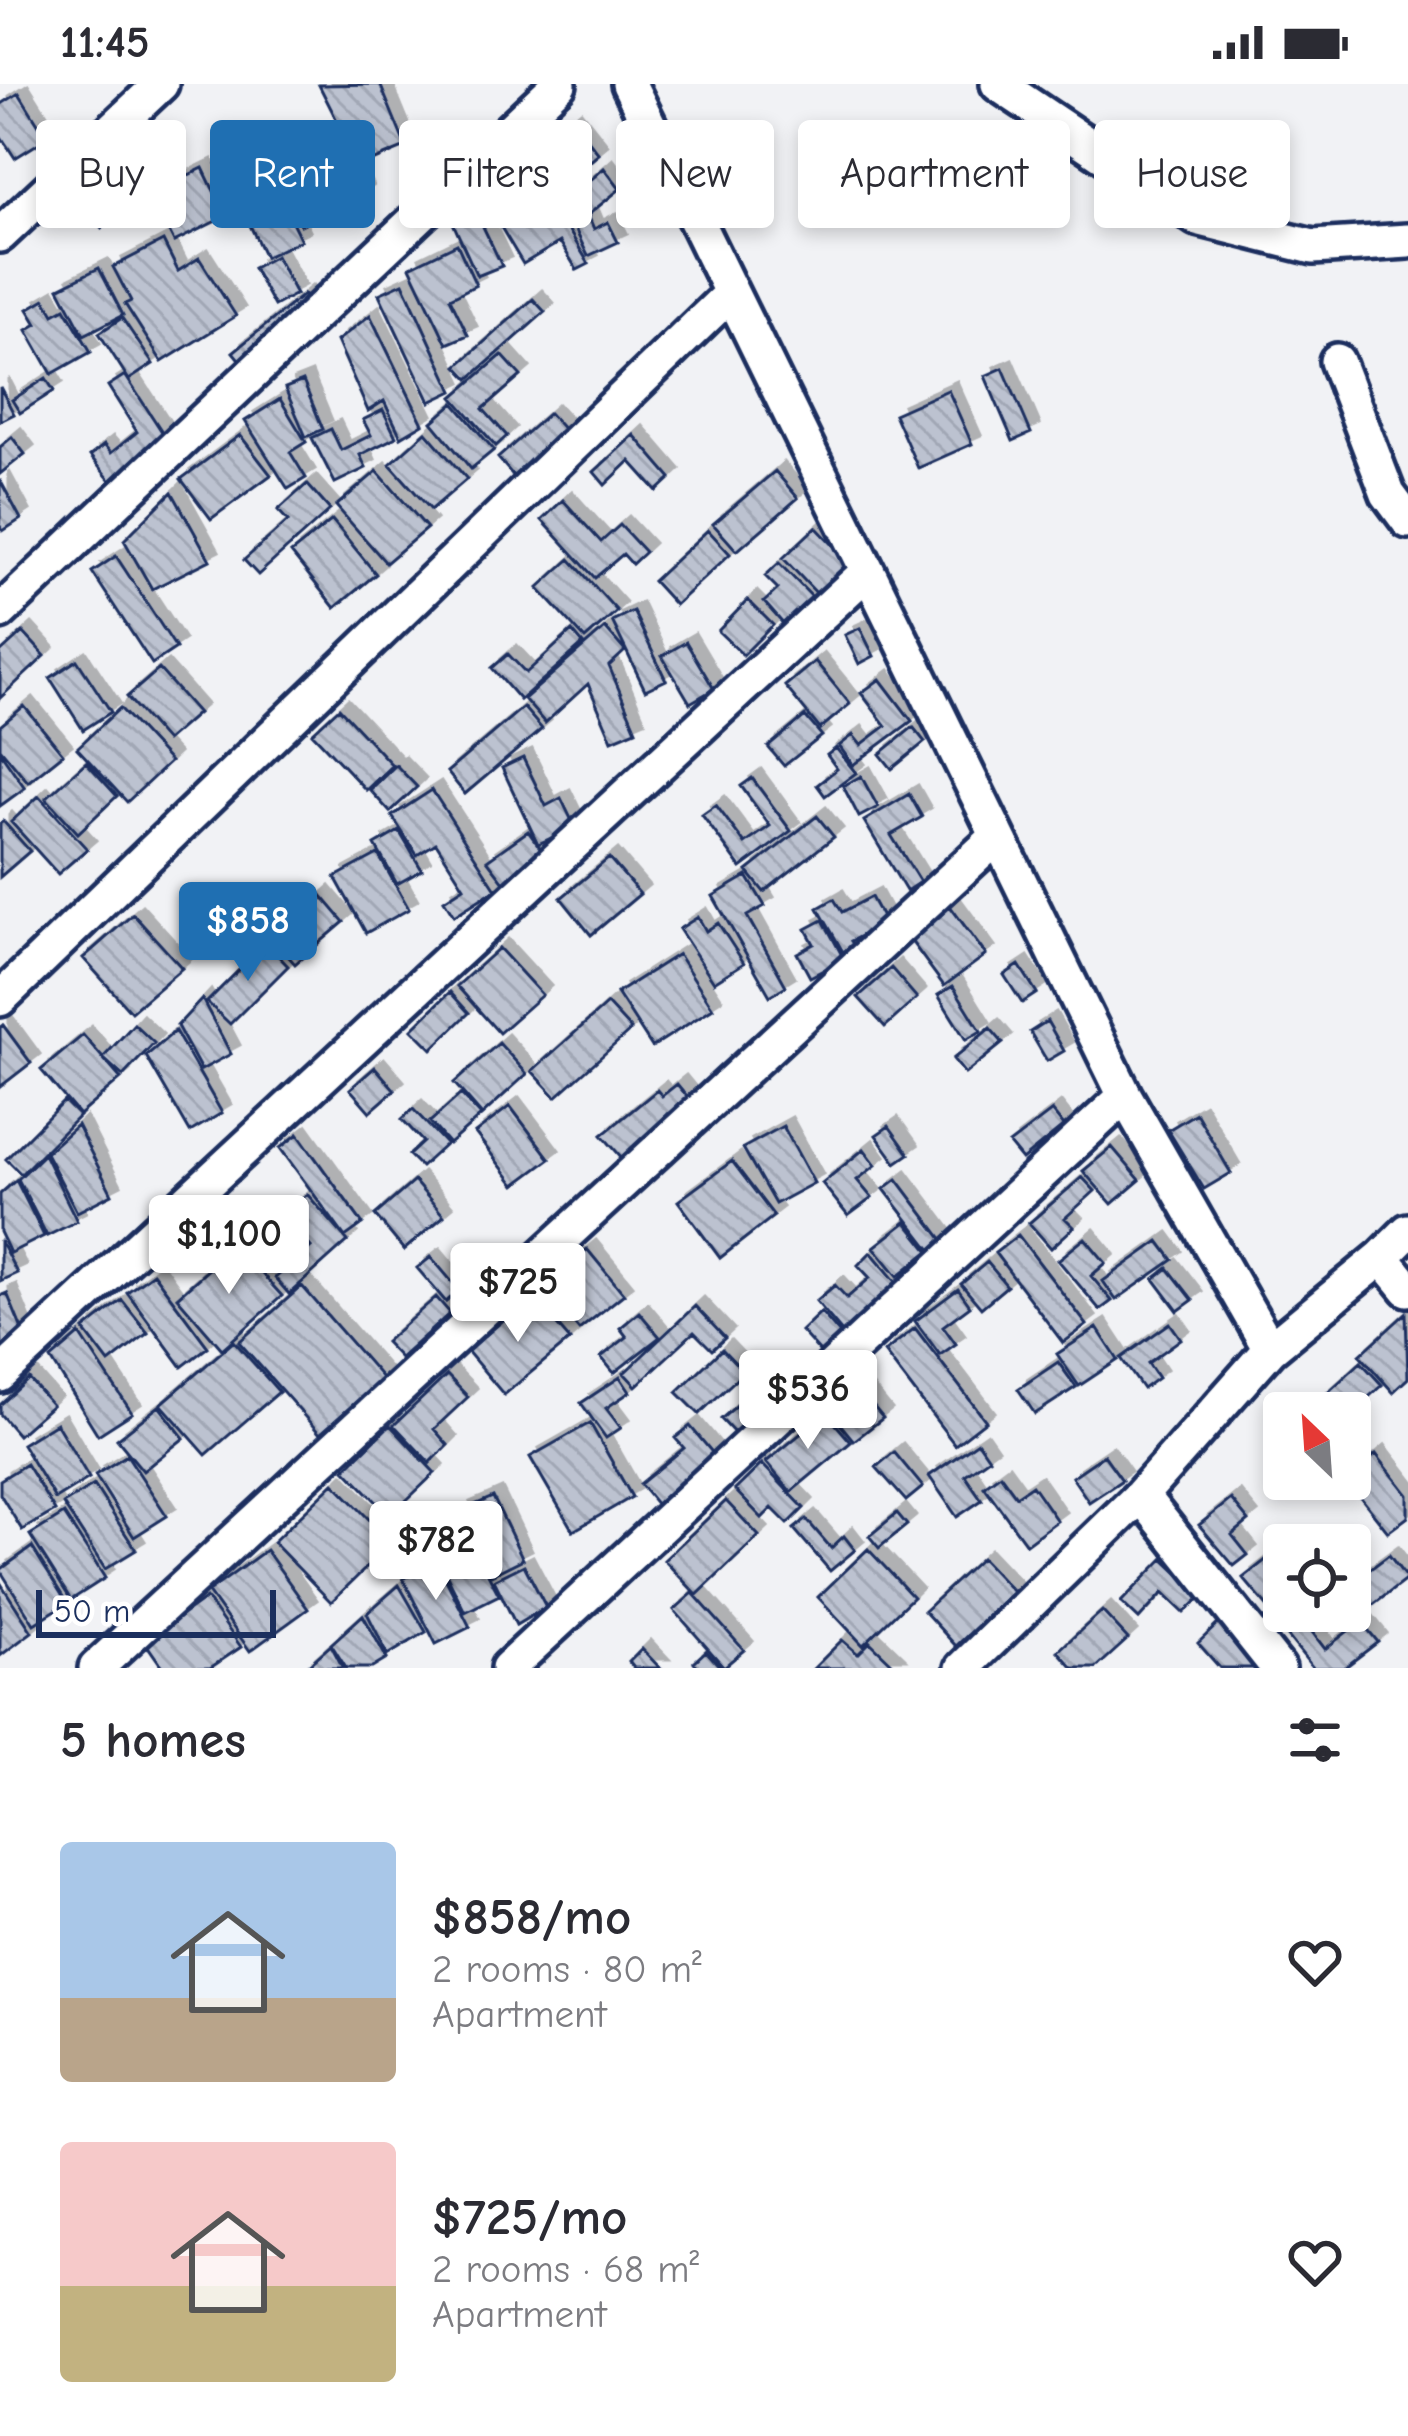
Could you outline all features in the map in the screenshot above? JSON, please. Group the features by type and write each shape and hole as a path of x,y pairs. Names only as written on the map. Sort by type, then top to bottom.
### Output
{"street":[{"path":"0,235 161,84"},
{"path":"0,612 559,84"},
{"path":"628,84 1125,1096 1270,1349"},
{"path":"998,84 1197,218 1313,247 1408,241"},
{"path":"0,999 730,293"},
{"path":"1336,361 1388,494 1408,521"},
{"path":"0,1375 867,572"},
{"path":"96,1668 997,837"},
{"path":"508,1668 1125,1096"},
{"path":"963,1668 1141,1495 1270,1349 1408,1231"},
{"path":"1382,1257 1408,1289"},
{"path":"1141,1495 1278,1668"}],"building":[{"path":"380,84 399,130 399,150 375,160 375,120 337,120 319,85"},
{"path":"19,93 36,120 36,145 15,158 0,135 0,105"},
{"path":"203,168 210,183 210,224 174,242 167,228 186,228 186,176"},
{"path":"604,168 616,184 616,192 592,212 592,179"},
{"path":"608,222 618,242 588,256 575,228 592,224 594,229"},
{"path":"251,228 295,228 301,240 265,257"},
{"path":"455,228 484,228 502,266 477,276"},
{"path":"501,228 567,228 589,264 577,270 560,242 523,264"},
{"path":"163,241 178,271 199,258 236,316 162,362 125,304 131,301 113,267"},
{"path":"457,244 476,285 450,298 468,335 447,344 410,267"},
{"path":"276,256 296,294 274,306 253,268"},
{"path":"99,268 123,315 84,335 59,288"},
{"path":"403,283 453,391 430,402 379,294"},
{"path":"304,294 317,309 246,368 233,352"},
{"path":"45,299 54,314 65,308 91,352 52,374 27,330 37,324 28,309"},
{"path":"533,299 545,312 469,379 457,366"},
{"path":"370,315 423,424 401,437 384,401 368,411 337,341"},
{"path":"122,318 153,364 129,380 99,333"},
{"path":"502,355 521,376 483,409 507,436 496,446 453,397"},
{"path":"1003,368 1031,433 1013,441 985,376"},
{"path":"125,375 168,441 114,485 90,456 104,445 111,453 137,432 108,386"},
{"path":"46,378 54,391 20,413 12,400"},
{"path":"303,381 323,429 306,437 285,388"},
{"path":"0,387 14,414 0,421"},
{"path":"948,390 972,444 918,468 894,414"},
{"path":"280,399 306,442 290,452 306,478 288,489 245,421"},
{"path":"454,403 494,450 471,469 432,422"},
{"path":"383,410 396,437 360,455 366,468 335,483 312,438 331,429 341,450 371,435 363,420"},
{"path":"549,413 568,434 516,479 498,458"},
{"path":"426,432 467,479 431,510 390,464"},
{"path":"240,435 271,475 211,519 181,479"},
{"path":"634,435 671,478 657,491 630,461 605,485 594,472"},
{"path":"12,437 25,454 0,474 0,447"},
{"path":"377,471 427,528 386,563 336,506"},
{"path":"775,471 798,498 737,551 713,524"},
{"path":"0,480 21,519 3,531 0,526"},
{"path":"307,484 330,510 258,575 244,560 288,521 278,510"},
{"path":"172,492 210,560 152,589 124,540"},
{"path":"563,500 601,542 620,525 645,552 632,564 623,554 595,578 542,520"},
{"path":"332,520 376,574 335,608 291,553"},
{"path":"816,527 853,566 820,597 783,558"},
{"path":"708,530 730,554 675,605 653,581"},
{"path":"116,556 176,648 152,664 92,572"},
{"path":"570,559 617,611 585,639 538,588"},
{"path":"779,563 815,600 786,627 764,602 778,589 765,576"},
{"path":"748,600 773,625 743,655 718,631"},
{"path":"633,611 666,680 645,690 612,621"},
{"path":"605,628 625,651 609,666 636,730 612,740 588,684 545,723 524,699"},
{"path":"860,628 874,656 859,664 845,635"},
{"path":"572,631 583,644 520,700 492,668 508,654 526,673"},
{"path":"23,632 45,656 0,698 0,653"},
{"path":"686,642 714,689 690,703 662,656"},
{"path":"77,660 111,712 83,730 50,678"},
{"path":"815,661 850,704 820,729 785,686"},
{"path":"159,669 198,713 166,741 127,697"},
{"path":"880,679 912,721 853,765 839,746 853,735 861,745 886,726 861,693"},
{"path":"24,706 63,754 28,782 0,748 0,726"},
{"path":"523,707 542,729 465,794 447,772"},
{"path":"120,708 170,762 127,802 77,748"},
{"path":"339,708 392,765 366,790 312,733"},
{"path":"805,716 822,736 784,766 768,747"},
{"path":"913,727 925,742 892,769 880,754"},
{"path":"836,748 856,773 825,796 817,785 837,769 827,755"},
{"path":"0,752 25,788 0,806"},
{"path":"523,758 546,806 561,798 575,827 538,844 502,768"},
{"path":"86,762 117,796 78,833 46,798"},
{"path":"396,765 417,787 390,812 370,790"},
{"path":"861,776 878,807 859,817 843,786"},
{"path":"752,778 791,831 741,868 702,815 716,805 745,844 770,826 741,786"},
{"path":"432,790 496,889 454,916 444,900 464,887 436,843 417,855 392,816"},
{"path":"909,794 922,817 891,835 920,882 906,891 864,821"},
{"path":"39,796 87,849 58,874 11,822"},
{"path":"817,816 834,837 764,892 747,871"},
{"path":"3,821 30,851 0,877 0,824"},
{"path":"399,831 422,870 397,884 375,845"},
{"path":"528,831 544,853 504,882 487,860"},
{"path":"378,854 409,909 366,933 335,877"},
{"path":"609,858 640,894 591,935 561,898"},
{"path":"747,876 765,906 747,916 786,986 770,996 713,896"},
{"path":"321,895 344,922 295,964 272,938"},
{"path":"871,897 885,923 851,941 854,945 843,952 818,908 834,899 842,912"},
{"path":"950,906 986,955 944,986 908,937"},
{"path":"133,914 182,968 131,1012 83,958"},
{"path":"698,917 706,931 718,923 744,963 714,982 679,929"},
{"path":"823,920 844,959 810,977 797,953 814,944 806,929"},
{"path":"266,943 288,966 230,1024 207,1002"},
{"path":"499,948 542,995 499,1033 457,986"},
{"path":"678,954 713,1008 652,1047 617,993"},
{"path":"1019,965 1037,993 1022,1003 1004,975"},
{"path":"891,968 917,998 885,1027 858,997"},
{"path":"953,986 981,1031 966,1040 938,995"},
{"path":"450,992 469,1013 432,1049 412,1029"},
{"path":"202,999 231,1054 201,1070 177,1026"},
{"path":"607,1004 631,1030 556,1097 532,1071"},
{"path":"1047,1021 1064,1051 1047,1061 1030,1032"},
{"path":"134,1024 154,1043 123,1076 103,1058"},
{"path":"0,1027 31,1063 0,1087"},
{"path":"990,1028 1003,1043 965,1074 953,1059"},
{"path":"175,1031 222,1113 190,1132 146,1056"},
{"path":"83,1035 121,1079 79,1115 41,1070"},
{"path":"499,1043 527,1074 482,1115 454,1083"},
{"path":"375,1067 395,1090 370,1112 350,1089"},
{"path":"677,1084 691,1101 622,1158 602,1135 657,1090 662,1096"},
{"path":"461,1094 481,1116 449,1144 430,1122"},
{"path":"64,1101 79,1116 21,1174 6,1159"},
{"path":"510,1106 550,1159 515,1185 475,1133"},
{"path":"413,1109 446,1144 421,1167 409,1155 423,1142 402,1119"},
{"path":"1052,1111 1064,1126 1022,1160 1009,1144"},
{"path":"1196,1113 1231,1173 1204,1189 1168,1130"},
{"path":"77,1125 112,1194 77,1212 46,1153"},
{"path":"783,1126 814,1183 775,1204 743,1148"},
{"path":"889,1126 909,1154 896,1163 876,1135"},
{"path":"298,1134 363,1224 345,1237 280,1148"},
{"path":"1112,1147 1140,1180 1112,1204 1083,1171"},
{"path":"864,1149 876,1165 857,1180 872,1198 848,1216 822,1183"},
{"path":"44,1154 77,1221 47,1236 18,1179"},
{"path":"732,1161 774,1216 720,1258 678,1201"},
{"path":"1082,1177 1095,1191 1065,1218 1074,1227 1051,1248 1029,1223"},
{"path":"897,1179 943,1240 931,1250 884,1189"},
{"path":"16,1180 44,1236 10,1253 0,1232 0,1194"},
{"path":"414,1181 444,1216 404,1250 375,1215"},
{"path":"307,1194 348,1241 289,1294 275,1278 311,1247 283,1215"},
{"path":"906,1222 929,1251 898,1276 874,1247"},
{"path":"1018,1235 1087,1325 1063,1343 995,1253"},
{"path":"1085,1238 1106,1263 1091,1276 1112,1301 1100,1310 1058,1260"},
{"path":"0,1240 17,1273 0,1281"},
{"path":"1159,1241 1173,1260 1116,1300 1103,1281"},
{"path":"236,1245 282,1296 222,1349 177,1297"},
{"path":"587,1249 624,1294 579,1330 542,1285"},
{"path":"871,1252 898,1284 843,1333 816,1301 835,1285 847,1298 870,1278 858,1265"},
{"path":"431,1257 459,1290 446,1302 417,1268"},
{"path":"987,1262 1007,1286 981,1308 961,1284"},
{"path":"1168,1268 1193,1300 1178,1311 1154,1279"},
{"path":"153,1273 208,1347 182,1367 127,1292"},
{"path":"302,1286 383,1379 320,1434 239,1342"},
{"path":"958,1289 970,1306 943,1326 956,1344 940,1355 915,1321"},
{"path":"7,1293 25,1337 2,1347 0,1296"},
{"path":"532,1296 570,1340 504,1395 467,1351"},
{"path":"436,1297 450,1313 400,1358 385,1342"},
{"path":"122,1300 148,1333 109,1363 84,1330"},
{"path":"695,1306 725,1338 712,1350 694,1332 636,1386 624,1373"},
{"path":"639,1312 660,1337 614,1373 601,1357 627,1337 620,1328"},
{"path":"821,1312 840,1334 820,1352 801,1331"},
{"path":"1406,1313 1408,1378 1393,1392 1360,1355"},
{"path":"1170,1323 1181,1339 1148,1363 1158,1378 1143,1389 1121,1358"},
{"path":"915,1328 986,1421 955,1445 884,1352"},
{"path":"1097,1328 1118,1360 1079,1386 1057,1354"},
{"path":"80,1334 132,1413 98,1435 51,1359"},
{"path":"234,1341 279,1392 206,1455 161,1404"},
{"path":"722,1349 744,1372 699,1414 677,1392"},
{"path":"1058,1362 1076,1387 1035,1414 1018,1389"},
{"path":"1361,1362 1382,1385 1371,1395 1328,1392"},
{"path":"447,1375 468,1397 434,1429 448,1445 430,1463 394,1425"},
{"path":"620,1377 630,1392 606,1408 621,1428 606,1438 581,1403"},
{"path":"29,1379 52,1405 18,1435 0,1414 0,1405"},
{"path":"762,1383 777,1399 736,1435 721,1419"},
{"path":"854,1383 883,1418 854,1441 826,1407"},
{"path":"159,1406 184,1438 143,1471 117,1439"},
{"path":"826,1413 851,1442 791,1492 766,1462"},
{"path":"56,1423 89,1478 55,1499 22,1444"},
{"path":"590,1423 632,1497 573,1531 530,1457"},
{"path":"390,1425 435,1473 390,1516 345,1469"},
{"path":"690,1426 716,1457 657,1505 640,1484 684,1448 675,1438"},
{"path":"978,1442 989,1458 965,1475 982,1500 957,1517 929,1476"},
{"path":"894,1452 923,1487 906,1501 876,1467"},
{"path":"1376,1454 1408,1495 1408,1517 1388,1532 1363,1500 1371,1500 1371,1458"},
{"path":"127,1455 167,1516 134,1537 95,1475"},
{"path":"1104,1455 1122,1480 1089,1502 1072,1477"},
{"path":"26,1464 55,1511 22,1530 0,1494 0,1480"},
{"path":"762,1464 804,1508 788,1524 772,1508 762,1518 735,1490"},
{"path":"1000,1474 1016,1496 1032,1485 1057,1521 1026,1544 984,1486"},
{"path":"334,1483 392,1543 331,1602 273,1542"},
{"path":"94,1485 136,1550 105,1569 63,1504"},
{"path":"493,1497 523,1559 491,1575 461,1511"},
{"path":"1231,1499 1249,1521 1232,1535 1248,1555 1234,1566 1199,1525"},
{"path":"726,1501 759,1536 697,1595 664,1560"},
{"path":"897,1513 907,1525 879,1548 869,1536"},
{"path":"64,1514 105,1578 71,1600 30,1535"},
{"path":"806,1519 831,1548 844,1536 855,1550 830,1571 794,1529"},
{"path":"468,1535 499,1595 465,1612 435,1551"},
{"path":"32,1547 67,1603 34,1624 0,1570"},
{"path":"868,1549 913,1597 863,1645 818,1597"},
{"path":"266,1550 308,1609 250,1651 208,1592"},
{"path":"1389,1555 1407,1579 1371,1607 1371,1568"},
{"path":"981,1558 1013,1592 956,1646 924,1611"},
{"path":"1163,1559 1202,1596 1184,1613 1163,1593 1139,1619 1121,1602"},
{"path":"437,1562 470,1627 436,1644 403,1579"},
{"path":"1263,1562 1263,1602 1243,1578"},
{"path":"524,1565 546,1607 516,1625 494,1580"},
{"path":"0,1582 32,1632 0,1656"},
{"path":"399,1585 426,1632 388,1655 367,1613"},
{"path":"693,1593 744,1650 724,1667 674,1610"},
{"path":"206,1598 241,1647 210,1668 163,1668 145,1642"},
{"path":"1102,1611 1128,1639 1096,1668 1073,1668 1058,1651"},
{"path":"363,1615 387,1659 372,1668 346,1668 331,1644"},
{"path":"1219,1623 1261,1668 1220,1668 1198,1643"},
{"path":"1284,1632 1312,1632 1325,1649 1347,1632 1370,1632 1378,1642 1344,1668 1313,1668"},
{"path":"842,1640 858,1654 870,1642 897,1668 814,1668"},
{"path":"331,1645 343,1668 305,1668"},
{"path":"642,1649 660,1668 634,1668 629,1662"},
{"path":"706,1651 721,1668 699,1668 694,1662"}]}
